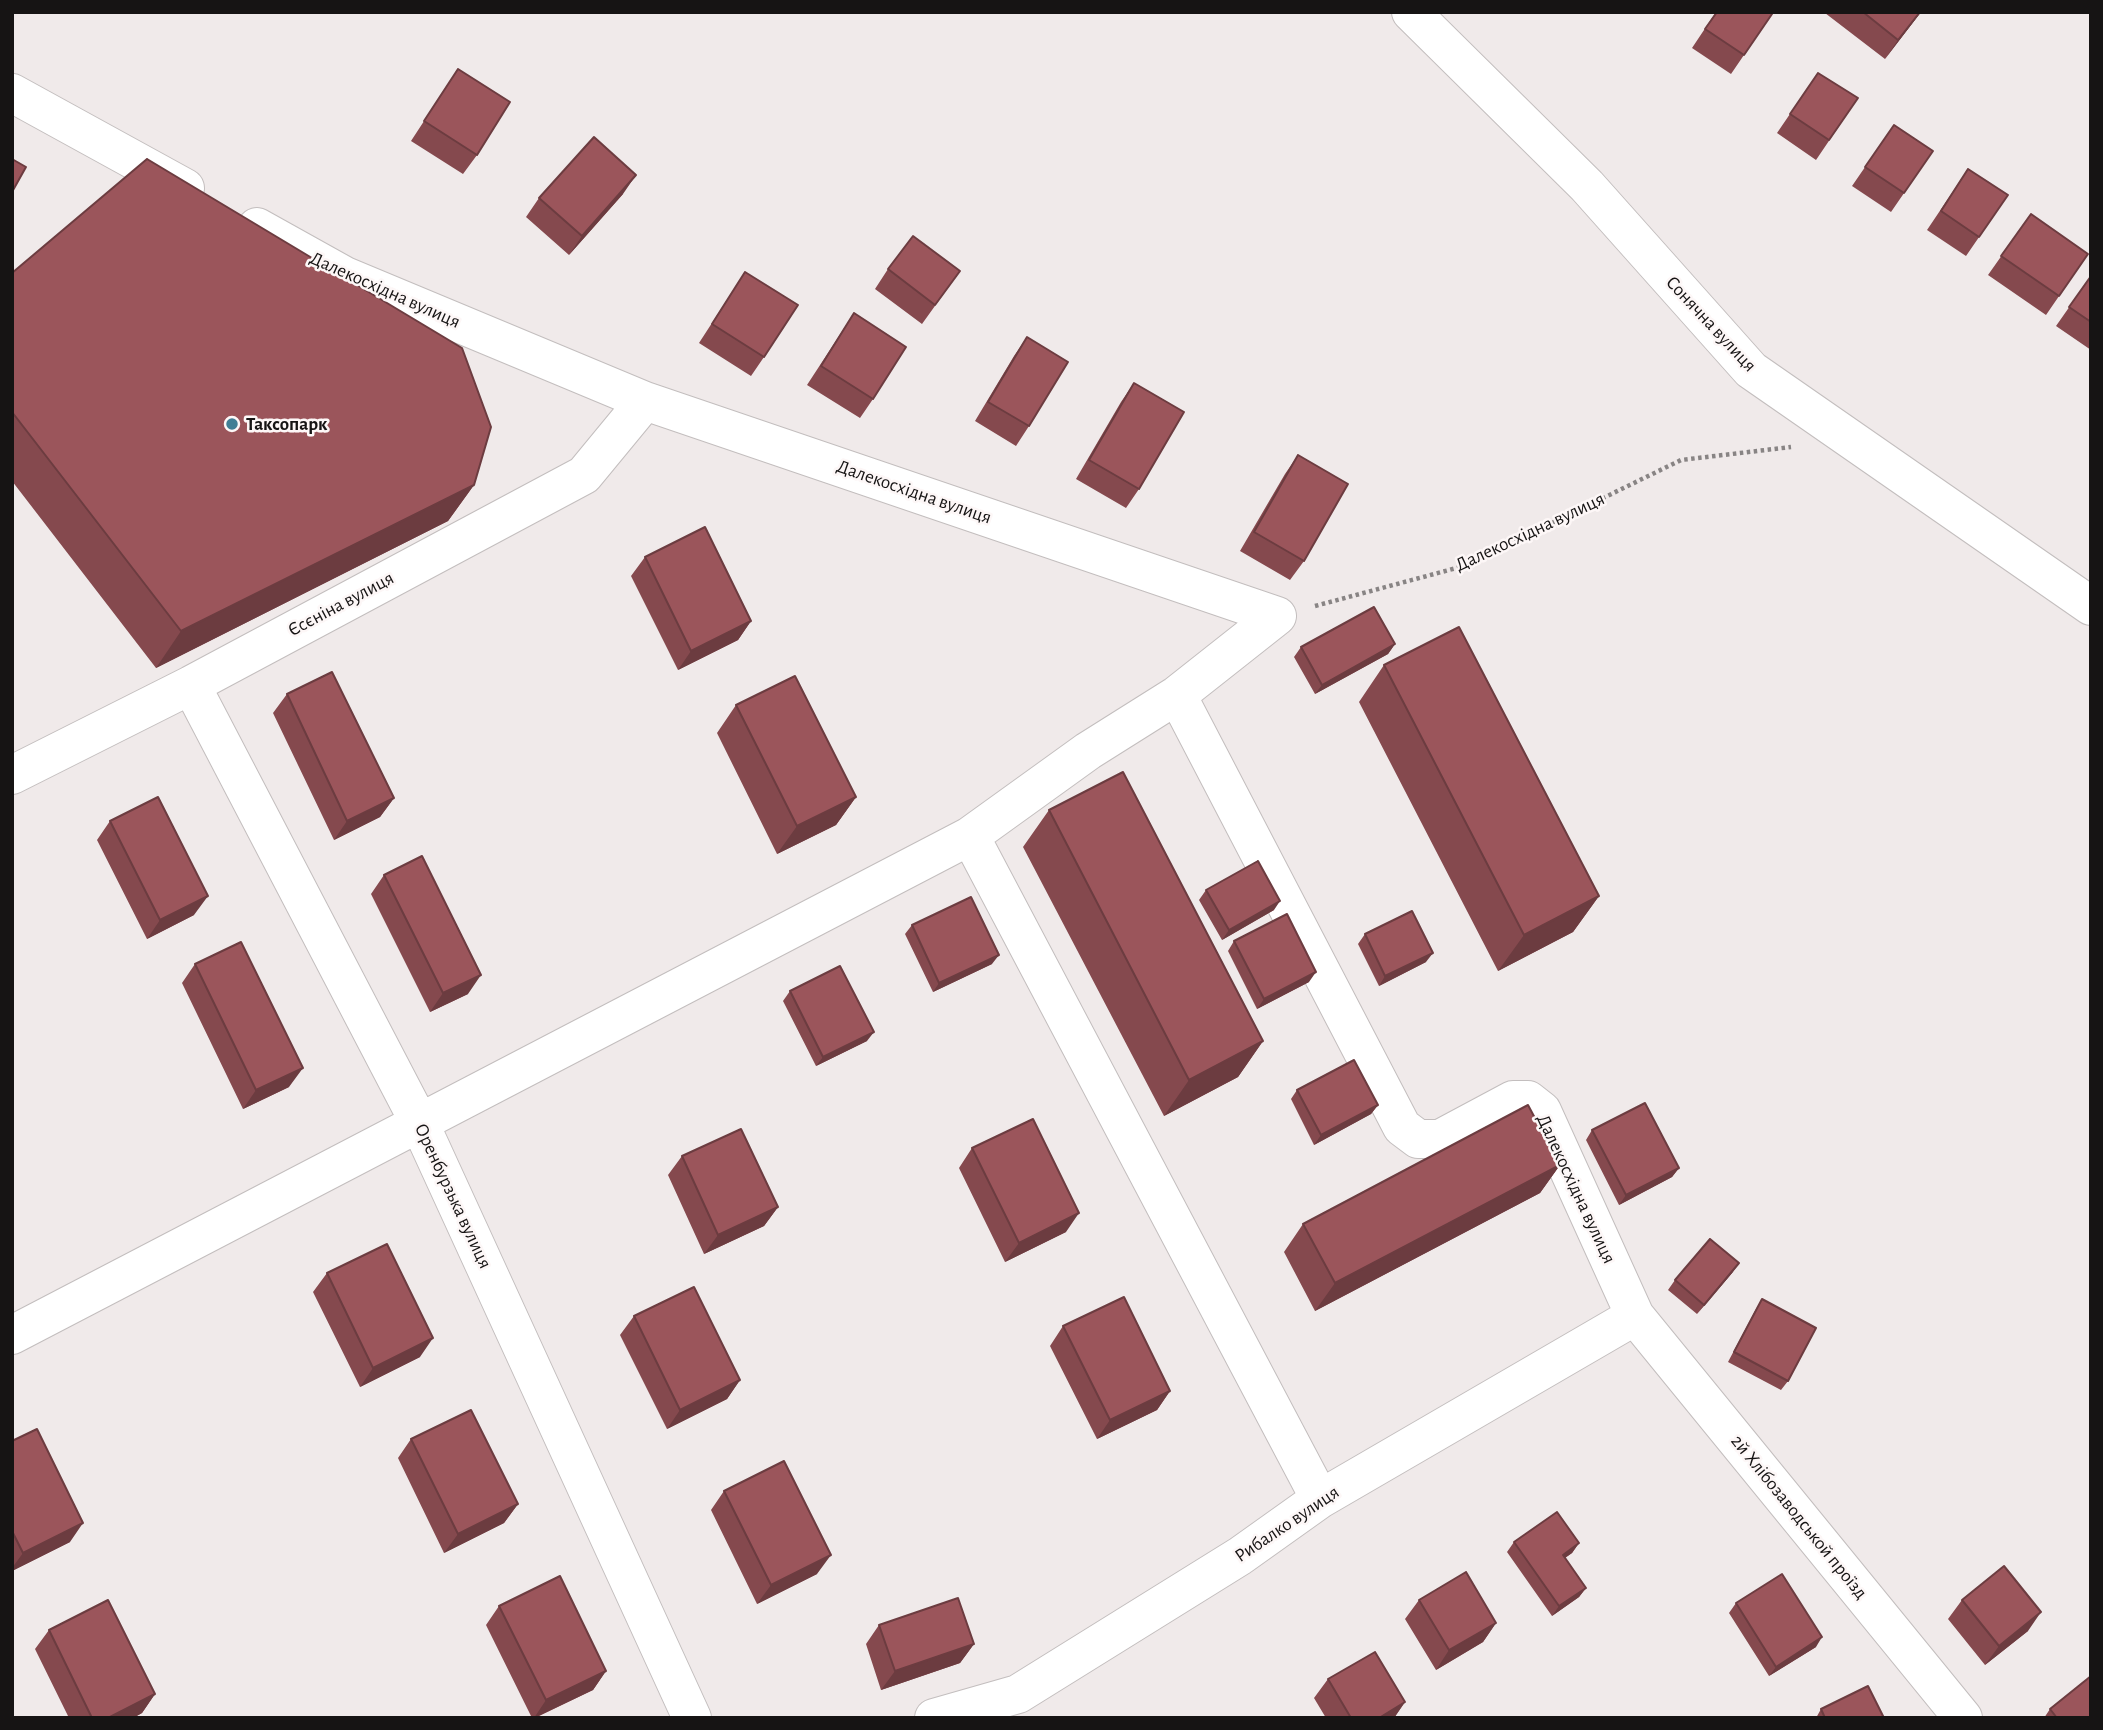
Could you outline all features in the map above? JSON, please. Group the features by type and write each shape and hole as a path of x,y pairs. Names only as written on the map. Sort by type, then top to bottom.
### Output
{"street":[{"name":"Сонячна вулиця","path":"1411,12 1587,186 1751,370 2091,606"},
{"name":"Далекосхідна вулиця","path":"12,93 345,276 645,401 1277,616"},
{"name":"Єсєніна вулиця","path":"12,775 191,685 584,475 645,401"},
{"path":"12,1335 970,836 1088,751 1177,695 1277,616"},
{"name":"Оренбурзька вулиця","path":"191,685 419,1122 692,1718"},
{"name":"Далекосхідна вулиця","path":"1177,695 1402,1127 1418,1139 1440,1139 1513,1100 1528,1100 1542,1111 1635,1316"},
{"path":"970,836 1320,1499"},
{"name":"Рибалко вулиця","path":"934,1718 1018,1694 1240,1556 1320,1499 1635,1316"},
{"name":"2й Хлібозаводськой проїзд","path":"1635,1316 1963,1718"}],"path":[{"name":"Далекосхідна вулиця","path":"1277,616 1464,566 1681,460 1850,440"}],"building":[{"path":"1717,12 1772,14 1744,55 1705,29"},
{"path":"1863,12 1920,12 1898,40"},
{"path":"458,69 510,102 477,155 424,121"},
{"path":"1818,73 1858,98 1829,140 1790,114"},
{"path":"1894,125 1933,151 1904,193 1865,167"},
{"path":"594,137 636,175 582,236 539,198"},
{"path":"12,159 26,167 12,192"},
{"name":"Таксопарк","path":"147,159 462,348 491,427 474,485 181,631 12,412 12,273"},
{"path":"1968,169 2008,195 1979,237 1941,211"},
{"path":"2031,214 2088,254 2059,296 2001,256"},
{"path":"913,236 960,271 935,305 888,269"},
{"path":"745,272 798,305 764,357 712,324"},
{"path":"2091,276 2091,322 2069,307"},
{"path":"854,313 906,347 873,399 821,366"},
{"path":"1027,337 1068,362 1029,426 988,402"},
{"path":"1134,383 1184,412 1139,489 1089,460"},
{"path":"1298,455 1348,484 1304,561 1254,532"},
{"path":"705,527 751,621 691,651 645,557"},
{"path":"1374,607 1395,644 1322,685 1301,647"},
{"path":"1459,627 1599,896 1524,935 1384,665"},
{"path":"332,672 394,798 347,821 287,694"},
{"path":"795,676 856,797 797,826 736,705"},
{"path":"1123,772 1263,1041 1189,1080 1049,810"},
{"path":"158,797 208,896 160,920 110,821"},
{"path":"422,856 481,975 443,993 384,875"},
{"path":"1258,861 1280,901 1229,930 1206,890"},
{"path":"971,897 999,955 939,983 912,925"},
{"path":"1412,911 1433,953 1385,976 1365,934"},
{"path":"1287,914 1316,972 1264,999 1234,941"},
{"path":"241,942 303,1068 256,1090 195,964"},
{"path":"840,966 874,1032 823,1057 790,991"},
{"path":"1354,1060 1378,1105 1321,1135 1297,1090"},
{"path":"1645,1103 1679,1168 1626,1195 1592,1130"},
{"path":"1528,1105 1560,1165 1335,1283 1303,1224"},
{"path":"1033,1119 1079,1213 1019,1243 972,1148"},
{"path":"741,1129 778,1207 718,1235 682,1156"},
{"path":"1710,1239 1739,1263 1704,1305 1675,1280"},
{"path":"387,1244 433,1338 373,1368 327,1273"},
{"path":"694,1287 740,1380 680,1410 634,1316"},
{"path":"1124,1297 1170,1391 1110,1420 1063,1326"},
{"path":"1762,1299 1816,1328 1788,1381 1734,1352"},
{"path":"471,1410 518,1504 458,1534 411,1439"},
{"path":"37,1429 83,1523 23,1553 12,1531 12,1441"},
{"path":"784,1461 831,1555 771,1585 724,1491"},
{"path":"1557,1512 1579,1543 1563,1555 1586,1588 1559,1606 1514,1542"},
{"path":"2004,1566 2041,1612 1999,1646 1962,1600"},
{"path":"1466,1572 1496,1623 1449,1650 1419,1600"},
{"path":"1782,1574 1822,1637 1776,1667 1736,1603"},
{"path":"560,1576 606,1671 546,1700 499,1606"},
{"path":"958,1598 974,1644 895,1671 879,1625"},
{"path":"108,1600 155,1694 108,1718 92,1718 49,1630"},
{"path":"1375,1652 1405,1702 1379,1718 1351,1718 1328,1679"},
{"path":"2091,1676 2091,1718 2057,1718 2050,1709"},
{"path":"1868,1686 1884,1718 1825,1718 1821,1709"}],"place":[{"name":"Таксопарк","path":"232,424"}]}
